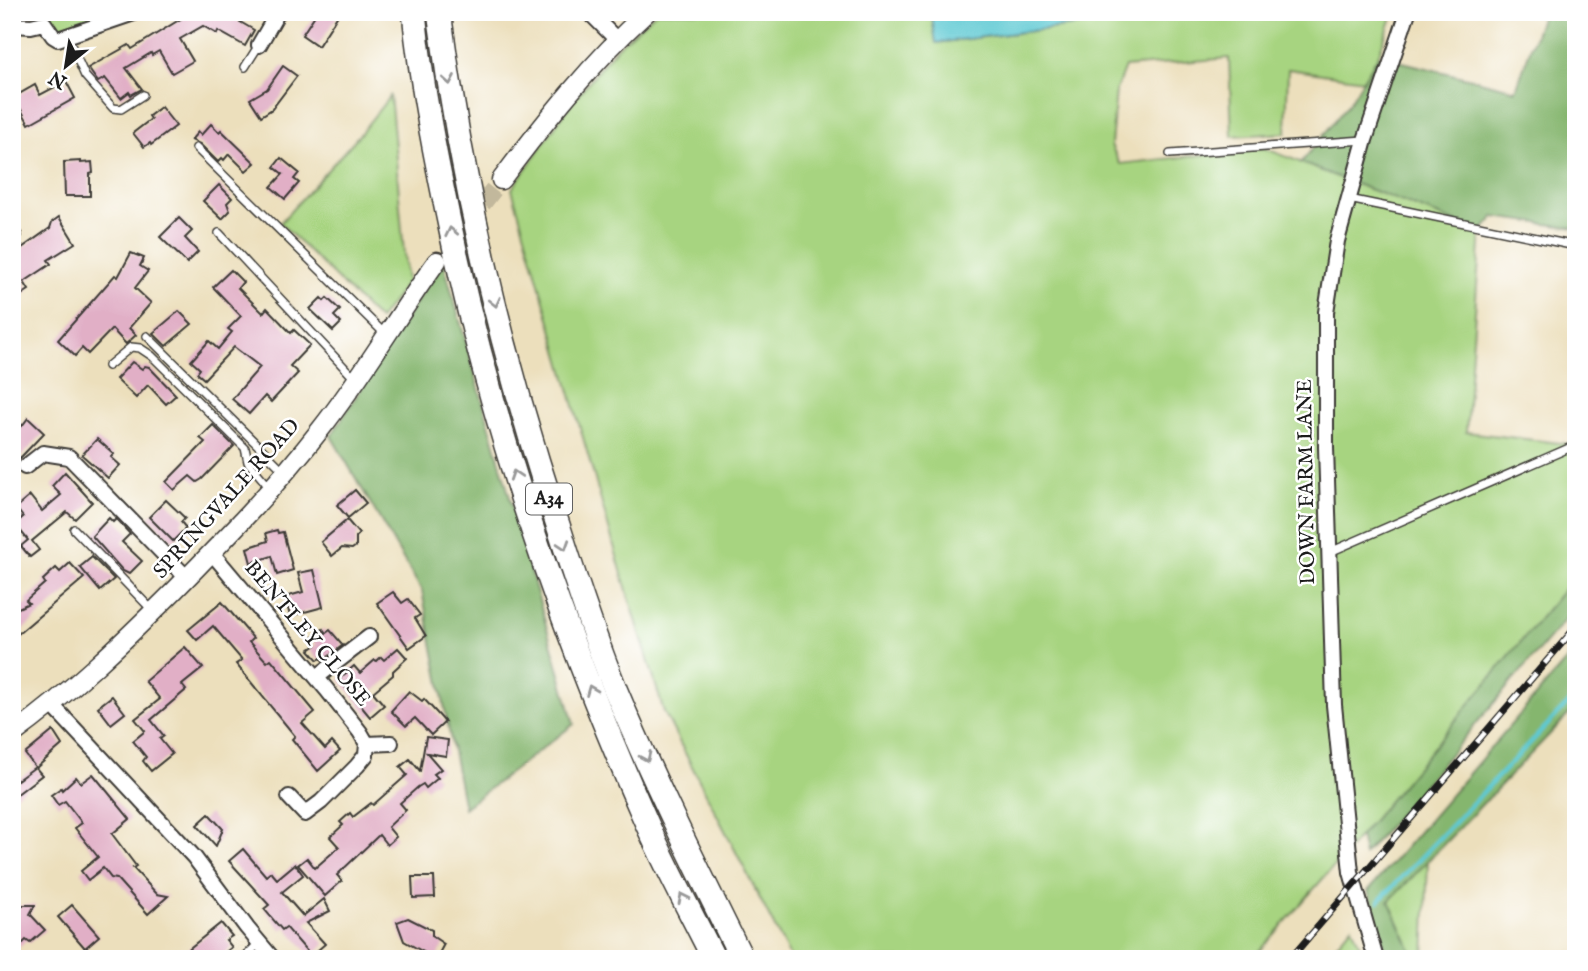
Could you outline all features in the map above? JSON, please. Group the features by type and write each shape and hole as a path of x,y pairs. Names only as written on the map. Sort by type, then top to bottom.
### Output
{"highway":[{"name":"A34","path":"414,12 436,158 467,306 512,467 549,581 592,694 649,828 713,959"},
{"name":"A34","path":"439,12 470,200 538,467 616,689 679,833 742,959"}],"street":[{"path":"12,25 31,26 44,23 53,37 58,39 137,12"},
{"path":"589,12 617,40"},
{"path":"501,180 568,93 647,12"},
{"name":"DOWN FARM LANE","path":"1376,959 1351,872 1334,705 1326,312 1337,241 1365,140 1408,12"},
{"path":"259,45 273,14"},
{"name":"SPRINGVALE ROAD","path":"19,730 53,706 153,611 271,489 357,381 437,261"},
{"path":"25,467 43,453 69,457 187,578"},
{"name":"BENTLEY CLOSE","path":"212,553 317,677 367,744"},
{"path":"317,677 369,637"},
{"path":"53,706 194,857 273,959"},
{"path":"289,797 305,814 357,766 366,755 367,744 391,743"}],"lane":[{"path":"67,36 85,76 113,108 121,108 143,95"},
{"path":"245,68 259,45"},
{"path":"1170,154 1365,140"},
{"path":"196,148 387,335"},
{"path":"1349,199 1576,246"},
{"path":"12,227 18,235"},
{"path":"219,233 357,381"},
{"path":"147,336 285,472"},
{"path":"108,366 131,347 141,348 152,356 245,448 248,462 271,489"},
{"path":"1329,553 1576,444"},
{"path":"74,528 153,611"},
{"path":"12,711 19,730"},
{"path":"243,959 259,943"}],"green space":[{"path":"51,12 112,12 55,34 41,17"},
{"path":"656,12 931,12 937,43 1158,15 1158,12 1394,12 1378,56 1363,80 1288,69 1286,133 1232,136 1229,58 1125,67 1116,90 1111,145 1120,164 1264,148 1481,232 1466,432 1576,445 1576,575 1373,821 1253,959 791,959 664,712 512,189 572,102 616,48"},
{"path":"1543,12 1576,12 1576,228 1494,217 1481,232 1301,163 1349,103 1378,56 1516,90"},
{"path":"390,96 407,282 379,320 280,223 359,135"},
{"path":"443,261 574,724 464,808 422,591 331,436"},
{"path":"1576,575 1576,607 1364,855 1360,836"},
{"path":"1576,649 1576,707 1389,901 1415,959 1388,959 1368,891"},
{"path":"1428,861 1424,959 1415,959 1388,902"},
{"path":"1352,926 1365,959 1324,959"}],"water":[{"path":"931,12 1158,12 1158,15 936,43"}],"building":[{"path":"192,12 223,12 254,30 245,46 203,26 180,39 193,61 172,73 159,51 152,55 151,53 126,68 142,89 131,95 129,92 121,98 105,78 98,82 88,68 129,45 132,49"},
{"path":"317,12 340,12 318,46 302,35"},
{"path":"283,66 297,76 272,109 261,116 250,99 267,89"},
{"path":"66,81 75,98 29,124 14,97 35,85 40,95"},
{"path":"161,107 176,126 151,145 150,143 144,147 133,133"},
{"path":"211,124 219,132 221,130 255,163 246,171 229,154 218,162 200,144 191,140 198,132 201,135"},
{"path":"281,158 299,173 294,179 299,183 285,199 271,187 283,174 274,167"},
{"path":"64,162 92,162 90,196 65,196"},
{"path":"219,185 232,198 227,203 230,211 222,219 203,201"},
{"path":"59,217 75,243 48,260 51,264 24,282 29,290 12,301 12,265 16,270 20,267 12,255 50,228 52,222"},
{"path":"179,218 192,231 185,238 198,252 187,263 160,237"},
{"path":"131,253 144,258 140,266 148,271 135,288 151,303 129,328 136,335 126,344 112,329 88,354 82,348 75,356 58,340 115,275 118,277"},
{"path":"231,270 243,282 238,288 263,313 267,308 291,333 294,330 310,345 290,366 298,373 271,402 265,396 249,414 232,399 260,367 234,347 204,379 197,373 200,369 191,361 209,341 218,349 232,332 228,329 241,316 213,287"},
{"path":"321,298 324,301 327,298 340,310 334,316 341,323 333,331 310,309"},
{"path":"179,311 192,324 166,346 153,333"},
{"path":"132,362 142,369 149,367 176,395 166,404 148,385 136,398 116,379"},
{"path":"12,416 22,426 28,418 44,433 20,458 12,451"},
{"path":"213,425 234,446 202,479 197,482 190,476 174,490 166,482 205,442 200,438"},
{"path":"97,439 114,454 111,457 120,465 108,478 82,455"},
{"path":"65,472 92,502 75,519 67,512 32,541 39,550 30,557 21,546 28,540 15,524 23,517 16,508 30,496 42,511 61,495 52,486"},
{"path":"355,490 366,503 348,518 337,505"},
{"path":"166,500 185,518 181,522 186,528 173,541 149,517"},
{"path":"109,518 113,522 116,519 130,534 122,542 142,561 129,574 123,571 92,536"},
{"path":"347,520 359,534 356,537 356,546 352,549 342,548 332,556 321,542"},
{"path":"277,530 278,533 283,532 293,570 277,575 272,556 251,563 247,548 268,541 266,533"},
{"path":"92,557 114,579 100,591 80,567"},
{"path":"70,563 84,578 12,639 12,611 29,603 26,600 45,583 43,580 56,568 60,572"},
{"path":"314,570 323,607 290,616 285,597 303,592 298,573"},
{"path":"393,592 402,603 408,599 420,615 415,618 426,636 409,648 377,603"},
{"path":"222,602 253,638 249,642 267,662 271,659 315,712 302,723 325,749 332,742 340,751 318,771 292,739 295,736 236,664 242,660 213,626 197,640 188,630"},
{"path":"323,629 326,633 330,630 343,645 323,661 321,658 318,660 309,650 316,645 311,639"},
{"path":"185,647 203,668 182,685 186,690 151,720 164,736 160,739 172,754 151,771 143,761 146,757 133,741 145,731 135,719 160,699 145,681"},
{"path":"398,648 407,658 393,671 393,675 373,692 384,705 370,717 339,679 354,666 360,673 375,660 381,657 384,660"},
{"path":"409,691 422,701 424,699 445,722 431,735 415,718 406,726 391,711"},
{"path":"112,696 125,713 111,724 98,707"},
{"path":"53,731 62,745 36,768 25,754"},
{"path":"426,737 448,740 446,756 427,753 441,769 434,774 438,778 426,788 423,784 418,787 400,803 406,810 388,827 396,837 387,845 379,835 337,875 342,881 325,896 298,865 307,858 315,868 339,847 330,837 343,825 340,822 350,813 353,817 371,803 373,805 407,775 400,767 410,759 420,771"},
{"path":"35,767 42,775 12,798 12,784"},
{"path":"93,774 130,819 112,834 136,866 133,868 157,894 168,896 148,914 117,879 111,878 103,868 88,880 81,871 98,857 75,828 82,823 65,801 58,805 51,795 61,788 62,790 76,777 81,783"},
{"path":"209,814 223,829 216,846 197,825"},
{"path":"243,849 266,876 271,872 277,879 295,864 303,875 282,892 303,916 324,899 330,911 306,923 325,944 311,956 286,927 282,930 264,909 269,905 229,861"},
{"path":"412,877 434,877 435,897 413,898"},
{"path":"22,905 35,905 30,914 45,930 30,943 26,940 20,946 12,937 12,913"},
{"path":"72,905 99,936 85,948 58,917"},
{"path":"408,918 432,930 432,936 444,944 436,959 404,941 397,922"},
{"path":"221,923 232,936 226,940 232,947 217,959 176,959"}],"waterway":[{"path":"1379,901 1576,695"}],"tunnel":[{"path":"449,246 501,180"}],"railway":[{"path":"1290,959 1576,627"}]}
